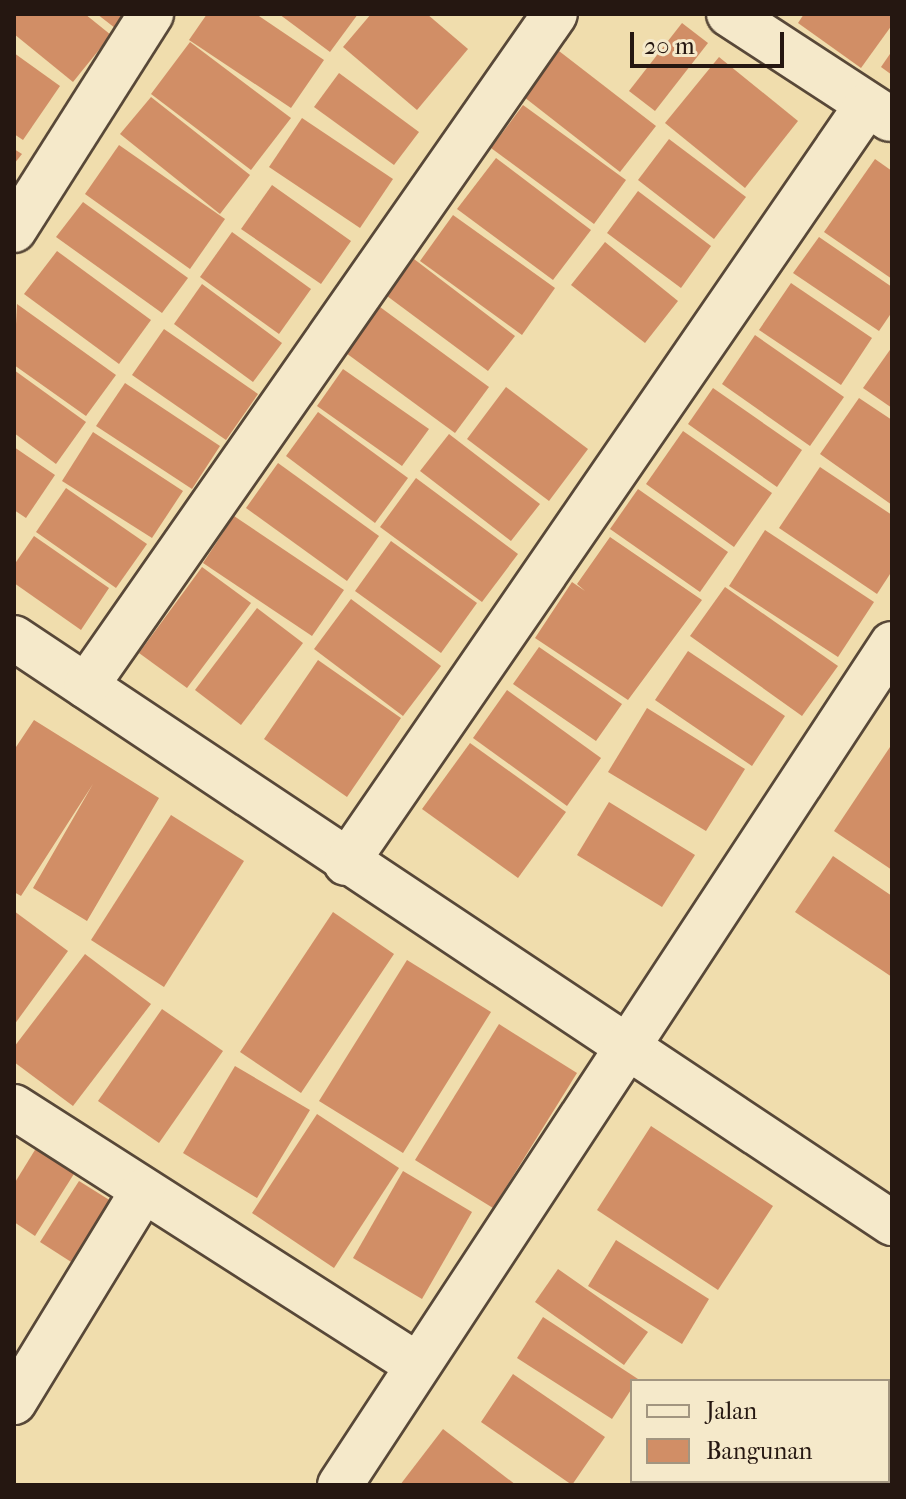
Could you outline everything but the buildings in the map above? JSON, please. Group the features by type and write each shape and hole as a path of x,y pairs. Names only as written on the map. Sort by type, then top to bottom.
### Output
{"street":[{"path":"14,230 151,14"},
{"path":"86,686 555,14"},
{"path":"346,863 879,112 729,14"},
{"path":"14,638 346,863 892,1223"},
{"path":"340,1485 630,1052 892,644"},
{"path":"14,1107 418,1365"},
{"path":"14,1402 143,1191"}]}
